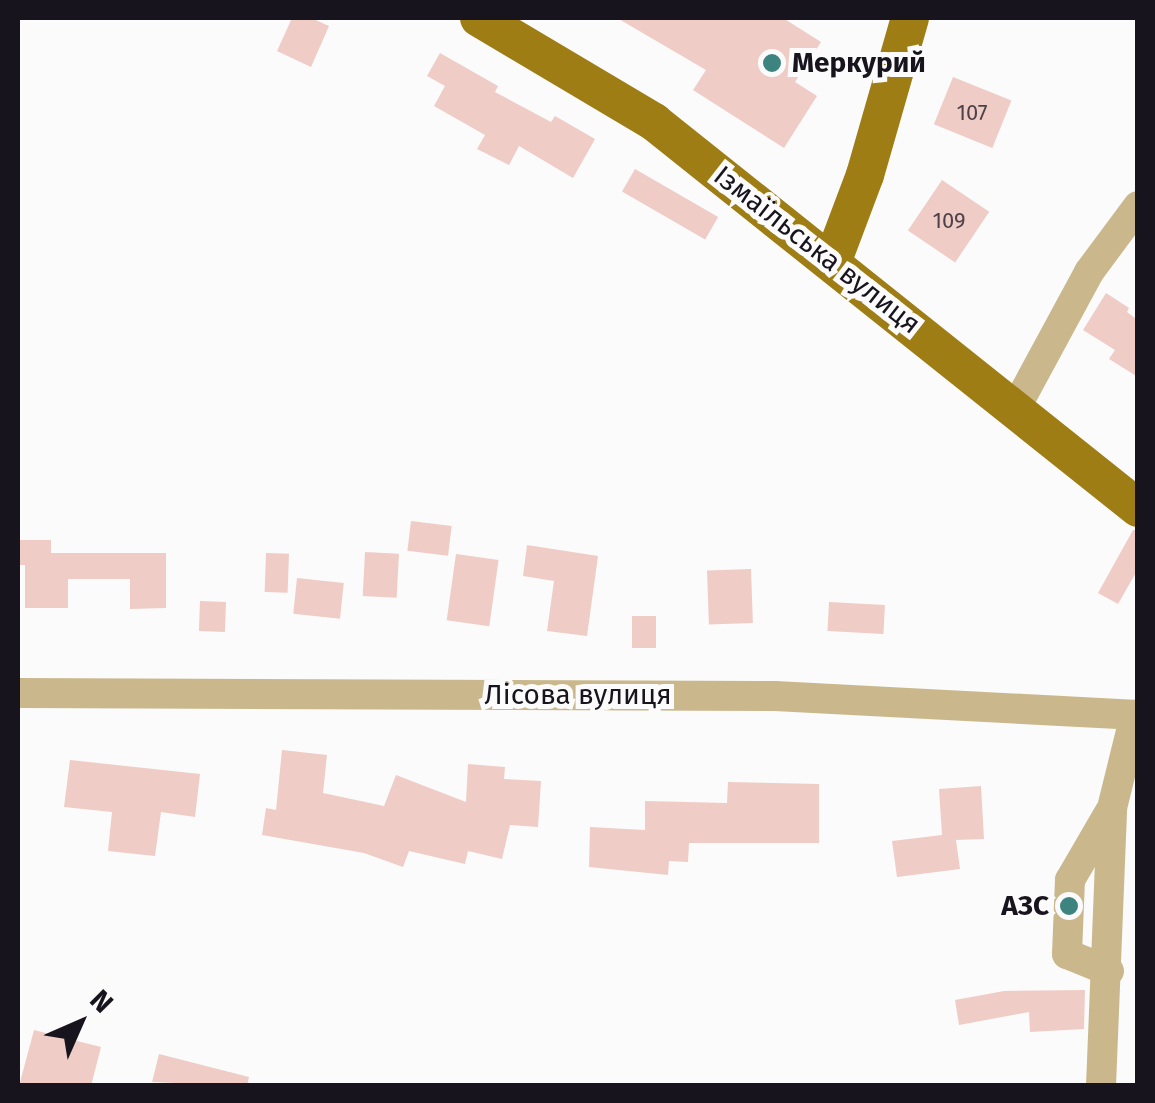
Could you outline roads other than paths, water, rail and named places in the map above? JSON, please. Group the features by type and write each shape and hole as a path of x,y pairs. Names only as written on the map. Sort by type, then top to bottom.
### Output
{"main road":[{"name":"Ізмаїльська вулиця","path":"479,18 654,122 832,260 1138,508"},
{"path":"832,260 865,175 910,18"}],"street":[{"path":"1016,409 1089,272 1138,206"},
{"name":"Лісова вулиця","path":"18,693 775,696 1136,715"},
{"path":"1101,1086 1109,971 1112,808 1136,715"},
{"path":"1109,971 1066,954 1070,880 1112,808"}],"place":[{"name":"Меркурий","path":"772,63"},
{"name":"АЗС","path":"1069,906"}]}
